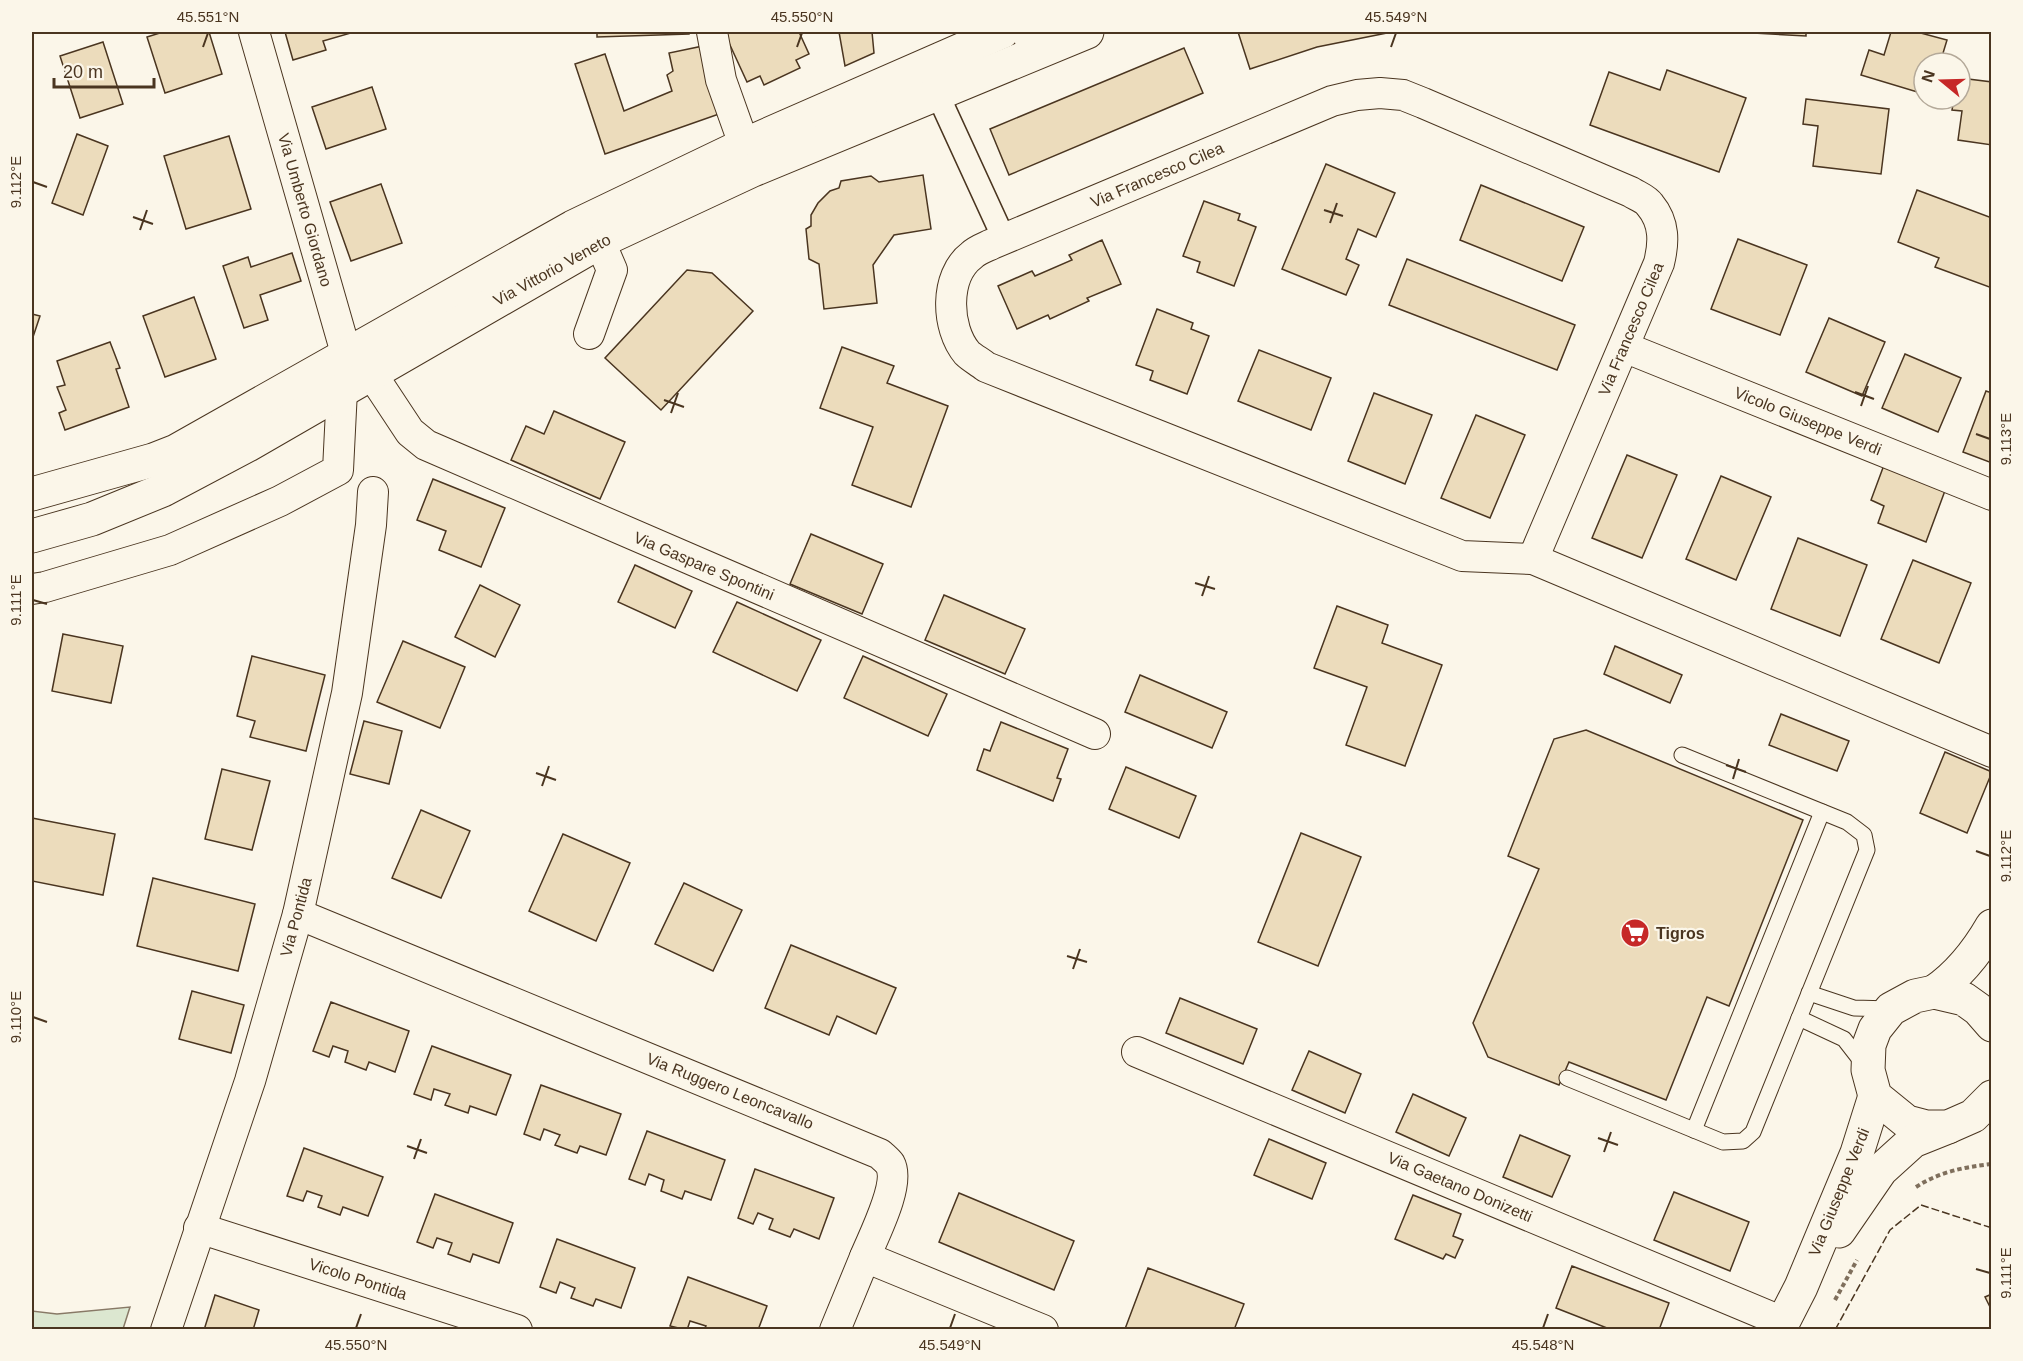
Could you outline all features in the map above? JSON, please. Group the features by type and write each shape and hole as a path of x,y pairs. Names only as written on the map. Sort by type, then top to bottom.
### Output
{"street":[{"name":"Via Umberto Giordano","path":"254,32 359,363"},
{"path":"712,32 721,80 748,157"},
{"name":"Via Vittorio Veneto","path":"32,494 153,460 176,451 359,363 600,242 748,157 1002,32"},
{"name":"Via Vittorio Veneto","path":"32,536 92,519 163,490 248,445 342,390 359,363 573,227 748,157 937,93 1031,42 1088,32"},
{"path":"937,93 1004,239"},
{"name":"Via Francesco Cilea","path":"1533,559 1659,263 1664,243 1660,222 1650,204 1631,192 1403,95 1380,93 1357,95 1332,101 1004,239 970,256 957,274 950,304 953,327 967,352 986,367 1462,556 1533,559 1992,752"},
{"path":"589,334 612,270 600,242"},
{"name":"Vicolo Giuseppe Verdi","path":"1624,347 1992,495"},
{"name":"Via Gaspare Spontini","path":"359,363 410,432 426,446 1095,734"},
{"path":"32,589 170,550 280,501 338,470 342,390"},
{"name":"Via Pontida","path":"166,1329 250,1081 298,914 347,693 374,492"},
{"name":"Via Ruggero Leoncavallo","path":"298,914 880,1154 891,1165 893,1179 890,1193 865,1257"},
{"path":"1891,1009 1915,996 1934,992 1949,981 1966,964 1992,926"},
{"path":"1934,992 1964,999 1978,1009 1989,1012"},
{"name":"Via Giuseppe Verdi","path":"1781,1325 1801,1287 1857,1153 1872,1083 1869,1045 1875,1029 1891,1009"},
{"name":"Via Gaetano Donizetti","path":"1137,1052 1781,1325"},
{"path":"1872,1083 1907,1122 1926,1127 1976,1114"},
{"name":"Via Giuseppe Verdi","path":"1801,1287 1881,1170 1913,1141 1976,1114"},
{"name":"Vicolo Pontida","path":"199,1228 517,1329"},
{"path":"835,1329 865,1257 1043,1329"}],"lane":[{"path":"1567,1078 1723,1142 1743,1141 1753,1132 1867,850 1864,835 1847,822 1682,755"},
{"path":"1694,1130 1822,812"},
{"path":"1809,993 1854,1008 1891,1009"},
{"path":"1799,1018 1844,1039 1872,1083"}],"path":[{"path":"1907,1193 1926,1180 1960,1168 1992,1164"},
{"path":"1830,1310 1862,1252"}],"green space":[{"path":"130,1307 123,1329 32,1329 32,1311 57,1314"}],"building":[{"path":"163,32 209,32 222,74 165,93 147,37"},
{"path":"285,32 351,33 323,41 326,50 293,60"},
{"path":"597,32 689,32 689,34 597,37"},
{"path":"724,32 799,32 809,54 796,60 800,68 764,85 760,76 747,82"},
{"path":"839,32 872,32 874,53 845,66"},
{"path":"1238,32 1392,32 1317,47 1250,69"},
{"path":"1735,32 1806,32 1806,36"},
{"path":"1891,32 1917,32 1947,40 1944,51 1912,51 1912,90 1861,75 1869,50 1884,55"},
{"path":"103,42 123,104 80,118 60,56"},
{"path":"703,46 719,114 605,154 575,64 605,54 624,111 672,91 667,75 673,71 669,53"},
{"path":"1184,48 1203,93 1009,175 990,129"},
{"path":"1667,70 1746,98 1719,172 1590,125 1609,72 1660,90"},
{"path":"1972,80 1992,82 1992,145 1958,140 1962,111 1972,111"},
{"path":"372,87 386,129 326,149 312,107"},
{"path":"1806,99 1889,109 1881,174 1813,166 1818,126 1803,124"},
{"path":"77,134 108,146 83,215 52,203"},
{"path":"229,136 251,209 186,229 164,156"},
{"path":"1326,164 1395,193 1376,237 1358,229 1346,259 1359,265 1346,295 1282,269"},
{"path":"923,175 931,229 894,235 873,265 877,303 824,309 819,264 809,259 806,229 811,226 811,215 818,203 830,191 839,188 841,181 871,176 879,182"},
{"path":"381,184 402,243 351,261 330,202"},
{"path":"1481,185 1584,227 1562,281 1460,240"},
{"path":"1917,190 1992,218 1992,288 1935,267 1939,258 1898,242"},
{"path":"1204,201 1240,214 1238,220 1256,227 1234,286 1197,272 1200,262 1183,256"},
{"path":"1738,239 1807,265 1780,335 1711,309"},
{"path":"1102,240 1121,284 1087,298 1089,301 1050,319 1048,315 1017,329 998,286 1032,271 1035,276 1072,260 1069,255"},
{"path":"292,253 301,281 260,295 268,320 244,328 223,266 248,257 251,267"},
{"path":"1407,259 1575,325 1557,370 1389,305"},
{"path":"687,270 712,273 753,311 661,410 605,358"},
{"path":"194,297 216,359 165,377 143,316"},
{"path":"1157,309 1193,323 1191,329 1209,336 1187,394 1150,380 1153,371 1136,365"},
{"path":"32,314 40,316 32,340"},
{"path":"1829,318 1885,342 1862,396 1806,372"},
{"path":"110,342 120,368 116,369 129,407 65,430 59,413 66,410 57,387 65,385 57,361"},
{"path":"842,347 894,366 887,383 948,406 911,507 852,485 873,427 820,408"},
{"path":"1259,350 1331,378 1311,430 1238,401"},
{"path":"1905,354 1961,378 1938,432 1882,408"},
{"path":"1986,391 1992,393 1992,463 1963,452"},
{"path":"1374,393 1432,415 1405,484 1348,461"},
{"path":"554,411 625,442 600,499 511,460 526,426 544,434"},
{"path":"1476,415 1525,435 1490,518 1441,498"},
{"path":"1627,455 1677,475 1642,558 1592,538"},
{"path":"1884,465 1946,488 1926,542 1878,523 1884,506 1871,500"},
{"path":"1721,476 1771,497 1736,580 1686,559"},
{"path":"433,479 505,508 481,567 439,550 446,531 417,520"},
{"path":"811,534 883,564 862,614 790,584"},
{"path":"1798,538 1867,565 1840,636 1771,609"},
{"path":"1913,560 1971,583 1939,663 1881,639"},
{"path":"635,565 692,591 675,628 618,602"},
{"path":"480,585 520,605 495,657 455,637"},
{"path":"944,595 1025,629 1005,674 925,640"},
{"path":"737,602 821,640 797,691 713,652"},
{"path":"1337,606 1388,625 1382,643 1442,665 1405,766 1346,745 1367,687 1314,668"},
{"path":"63,634 123,646 111,703 52,691"},
{"path":"403,641 465,667 440,728 377,702"},
{"path":"1615,646 1682,675 1670,703 1604,674"},
{"path":"252,656 325,675 306,751 250,737 255,721 237,716"},
{"path":"863,656 947,694 928,736 844,698"},
{"path":"1140,675 1227,712 1212,748 1125,712"},
{"path":"1781,714 1849,741 1837,771 1769,745"},
{"path":"364,721 402,731 389,784 350,774"},
{"path":"1001,722 1068,749 1057,778 1061,779 1053,801 977,770 984,749 990,751"},
{"name":"Tigros","path":"1586,730 1803,820 1729,1006 1707,997 1666,1100 1569,1062 1559,1085 1488,1057 1473,1023 1539,869 1508,856 1554,739"},
{"path":"1945,752 1992,772 1967,833 1920,813"},
{"path":"1126,767 1196,796 1179,838 1109,809"},
{"path":"222,769 270,781 252,850 205,839"},
{"path":"421,810 470,831 441,898 392,878"},
{"path":"32,818 115,834 103,895 32,881"},
{"path":"1301,833 1361,857 1318,966 1258,942"},
{"path":"563,834 630,863 596,941 529,911"},
{"path":"153,878 255,904 238,971 137,946"},
{"path":"684,883 742,910 713,971 655,944"},
{"path":"791,945 896,988 876,1034 837,1016 829,1035 765,1008"},
{"path":"192,991 244,1005 231,1053 179,1039"},
{"path":"1180,998 1257,1029 1243,1064 1166,1033"},
{"path":"331,1002 409,1031 395,1072 369,1062 366,1070 345,1062 348,1051 333,1046 329,1057 313,1051"},
{"path":"432,1046 511,1075 496,1115 470,1106 468,1113 445,1105 450,1094 434,1089 431,1100 414,1094"},
{"path":"1309,1051 1361,1074 1345,1113 1292,1090"},
{"path":"541,1085 621,1114 606,1155 580,1146 577,1153 555,1145 560,1135 544,1129 540,1140 524,1134"},
{"path":"1413,1094 1466,1118 1449,1156 1396,1132"},
{"path":"647,1131 725,1160 711,1200 685,1191 682,1199 661,1191 664,1180 649,1174 645,1185 629,1179"},
{"path":"1520,1135 1570,1156 1552,1197 1503,1177"},
{"path":"1269,1139 1326,1163 1312,1199 1254,1175"},
{"path":"304,1148 383,1177 368,1216 343,1207 340,1215 318,1207 322,1196 307,1191 303,1201 287,1196"},
{"path":"755,1169 834,1198 819,1239 794,1229 790,1237 769,1229 773,1219 758,1213 753,1224 738,1218"},
{"path":"1674,1192 1749,1222 1730,1271 1654,1240"},
{"path":"959,1193 1074,1241 1054,1290 939,1242"},
{"path":"435,1194 513,1223 499,1263 473,1254 470,1262 448,1254 452,1243 437,1238 433,1248 417,1242"},
{"path":"1413,1195 1461,1214 1453,1236 1463,1240 1455,1258 1446,1254 1443,1259 1395,1239"},
{"path":"557,1239 635,1268 621,1308 596,1299 593,1306 571,1298 575,1288 560,1282 556,1293 540,1287"},
{"path":"1572,1266 1669,1303 1659,1330 1612,1330 1556,1308"},
{"path":"1148,1268 1244,1304 1234,1330 1125,1329"},
{"path":"688,1277 767,1306 758,1330 704,1330 706,1326 690,1321 687,1330 670,1326"},
{"path":"1992,1294 1992,1311 1985,1297"},
{"path":"215,1295 259,1310 253,1330 204,1330"}],"fence":[{"path":"1835,1330 1890,1230 1921,1205 1992,1228"}],"place":[{"name":"Tigros","path":"1635,933"}]}
